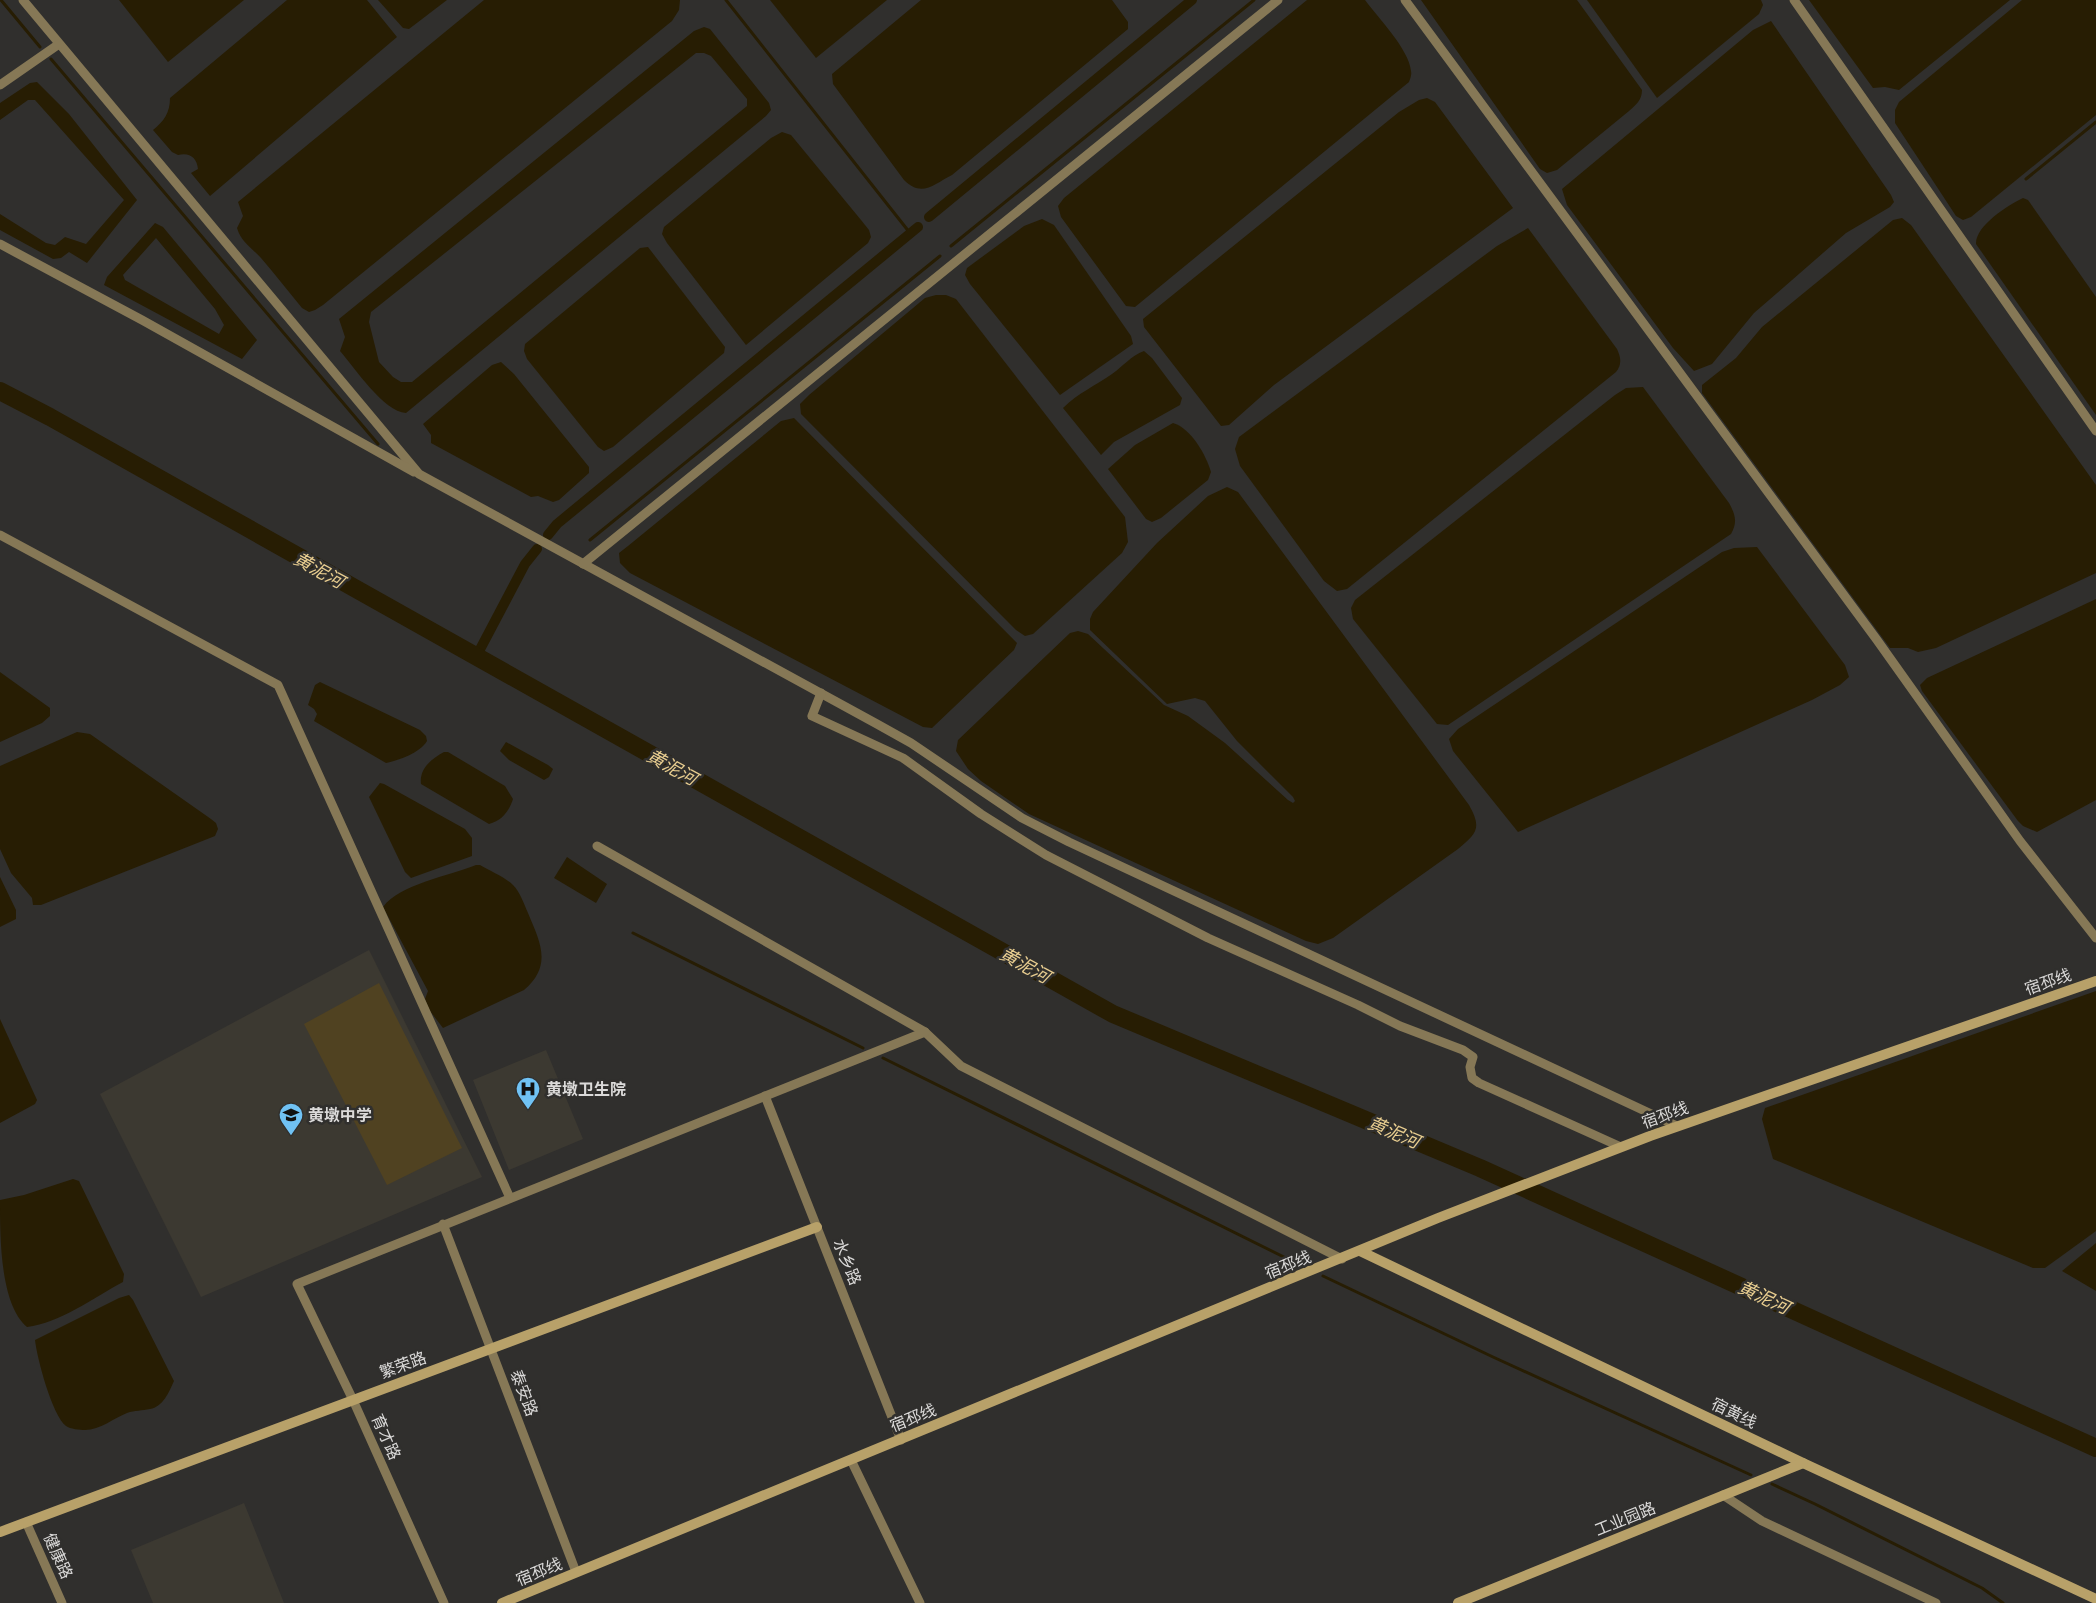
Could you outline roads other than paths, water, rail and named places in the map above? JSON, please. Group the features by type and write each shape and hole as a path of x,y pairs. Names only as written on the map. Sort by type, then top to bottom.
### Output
{"street":[{"path":"22,0 418,474"},
{"path":"583,564 1278,0"},
{"path":"1405,0 1877,640 2020,841 2096,938"},
{"path":"1794,0 2096,430"},
{"path":"0,85 59,44"},
{"path":"0,244 142,320 418,474 911,743 1022,818 1069,842 1677,1126"},
{"path":"0,535 278,685 510,1198"},
{"path":"821,693 812,716 903,758 980,814 1046,855 1208,938 1358,1005 1400,1026 1464,1050 1473,1056 1470,1067 1472,1078 1479,1083 1621,1147"},
{"path":"903,758 911,743"},
{"path":"597,846 925,1032 960,1066 1342,1259"},
{"name":"宿邳线","path":"502,1603 1342,1259 1621,1147 2096,981"},
{"path":"443,1224 925,1032"},
{"name":"水乡路","path":"765,1096 901,1440"},
{"name":"育才路","path":"443,1224 297,1284 353,1400 444,1603"},
{"name":"泰安路","path":"443,1224 576,1572"},
{"name":"繁荣路","path":"0,1532 817,1227"},
{"name":"宿黄线","path":"1360,1252 2096,1599"},
{"path":"851,1460 920,1603"},
{"name":"工业园路","path":"1458,1603 1803,1462"},
{"path":"1723,1495 1762,1521 1936,1603"},
{"name":"健康路","path":"26,1522 62,1603"}],"waterway":[{"path":"1,0 40,47"},
{"path":"726,0 910,233"},
{"path":"929,217 1192,0"},
{"path":"951,246 1254,0"},
{"path":"51,59 378,444"},
{"path":"2026,179 2096,122"},
{"path":"548,535 557,524 918,227"},
{"path":"590,540 940,256"},
{"name":"黄泥河","path":"0,391 50,417 1113,1014 1480,1168 2096,1448"},
{"path":"476,657 525,564 537,549"},
{"path":"633,933 863,1048"},
{"path":"883,1058 1302,1266"},
{"path":"1323,1276 1493,1357 1751,1475"},
{"path":"1772,1484 1982,1588 2003,1603"}],"place":[{"name":"黄墩卫生院","path":"528,1110"},
{"name":"黄墩中学","path":"291,1136"}]}
